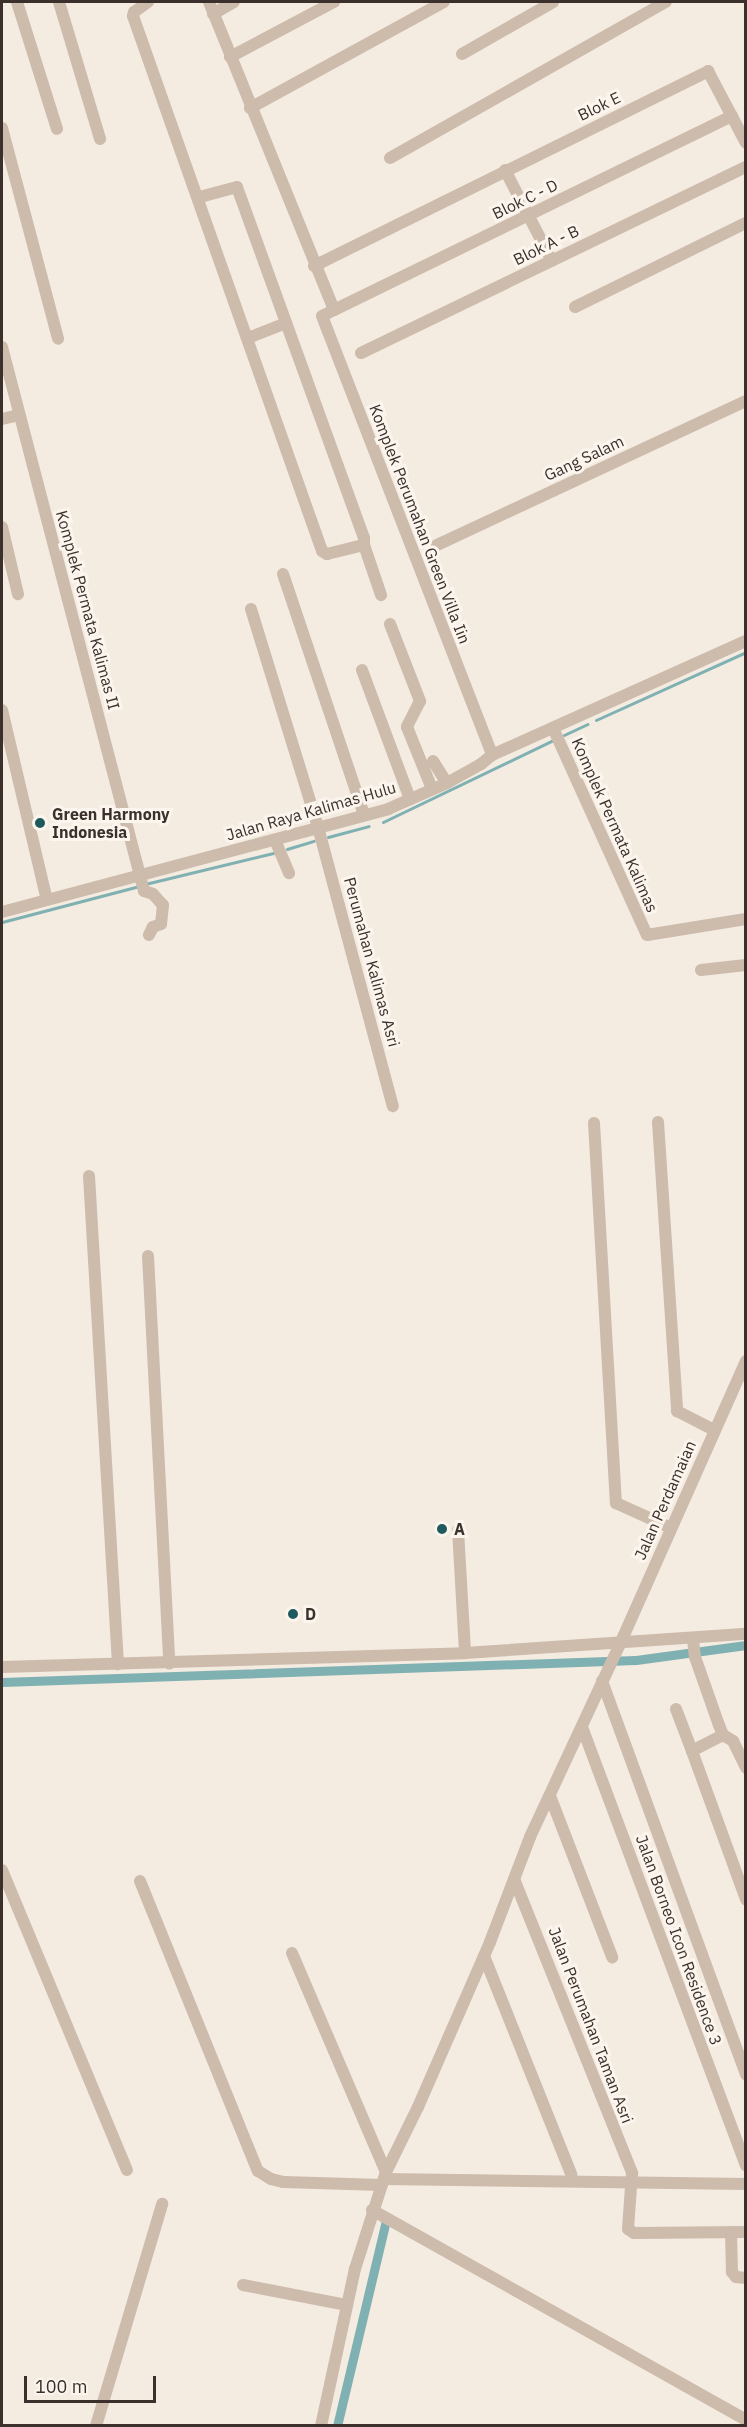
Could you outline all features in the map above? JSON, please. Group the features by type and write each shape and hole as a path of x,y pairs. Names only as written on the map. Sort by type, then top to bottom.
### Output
{"street":[{"path":"17,2 57,129"},
{"path":"59,2 100,139"},
{"path":"148,2 134,12 133,16 199,197 322,551 327,554 364,544"},
{"path":"234,2 211,8 333,310"},
{"path":"230,57 334,2"},
{"path":"250,108 444,2"},
{"path":"462,54 553,2"},
{"path":"390,158 666,2"},
{"name":"Blok E","path":"314,266 706,72 711,74 732,116"},
{"path":"732,116 746,143"},
{"name":"Blok C - D","path":"333,310 732,116"},
{"path":"2,128 58,339"},
{"name":"Blok A - B","path":"361,353 746,167"},
{"path":"505,170 552,261"},
{"path":"199,197 237,187 364,538 381,595"},
{"path":"575,307 746,223"},
{"name":"Komplek Perumahan Green Villa Iin","path":"333,310 322,316 492,755"},
{"path":"248,338 286,323"},
{"name":"Komplek Permata Kalimas II","path":"2,347 142,881"},
{"name":"Gang Salam","path":"437,545 746,401"},
{"path":"2,419 19,415"},
{"path":"2,527 18,594"},
{"path":"283,574 364,815"},
{"name":"Perumahan Kalimas Asri","path":"251,609 318,827 393,1106"},
{"path":"390,624 420,701 407,727 432,789"},
{"name":"Jalan Raya Kalimas Hulu","path":"2,912 142,881 364,815 410,799 447,783 481,764 492,755 746,640"},
{"path":"362,670 410,799"},
{"path":"2,710 48,900"},
{"name":"Komplek Permata Kalimas","path":"553,728 647,935 746,919"},
{"path":"433,761 447,783"},
{"path":"275,840 289,873"},
{"path":"142,881 163,905 161,924 153,927 149,935"},
{"path":"701,970 746,965"},
{"path":"658,1122 677,1411 714,1430"},
{"path":"594,1123 616,1503 671,1528"},
{"path":"89,1176 118,1664"},
{"path":"148,1256 169,1662"},
{"name":"Jalan Perdamaian","path":"321,2426 347,2305 379,2214 384,2179 418,2108 484,1956 550,1796 746,1361"},
{"path":"458,1530 465,1653"},
{"path":"2,1667 617,1648 694,1648 746,1634"},
{"path":"694,1648 723,1735 733,1741 746,1768"},
{"name":"Jalan Borneo Icon Residence 3","path":"602,1681 650,1806 708,1977 746,2075"},
{"path":"676,1708 746,1899"},
{"name":"Jalan Borneo Icon Residence 3","path":"582,1727 746,2165"},
{"path":"692,1751 723,1735"},
{"path":"550,1796 612,1957"},
{"path":"2,1870 127,2170"},
{"name":"Jalan Perumahan Taman Asri","path":"514,1879 632,2173 632,2184"},
{"path":"140,1881 258,2171 271,2179 282,2182 384,2179 746,2184"},
{"path":"292,1953 384,2179"},
{"path":"484,1956 571,2174"},
{"path":"632,2184 627,2225 630,2232 746,2232"},
{"path":"96,2426 162,2204"},
{"path":"379,2214 746,2420"},
{"path":"731,2232 733,2274 746,2278"},
{"path":"243,2285 347,2305"}],"waterway":[{"path":"596,720 746,652"},
{"path":"564,735 588,724"},
{"path":"383,822 551,741"},
{"path":"328,837 369,826"},
{"path":"287,849 314,841"},
{"path":"145,884 273,853"},
{"path":"2,922 139,886"},
{"path":"2,1682 636,1660 746,1645"},
{"path":"337,2426 386,2221"}],"place":[{"name":"Green Harmony Indonesia","path":"40,823"},
{"name":"A","path":"442,1529"},
{"name":"D","path":"293,1614"}]}
